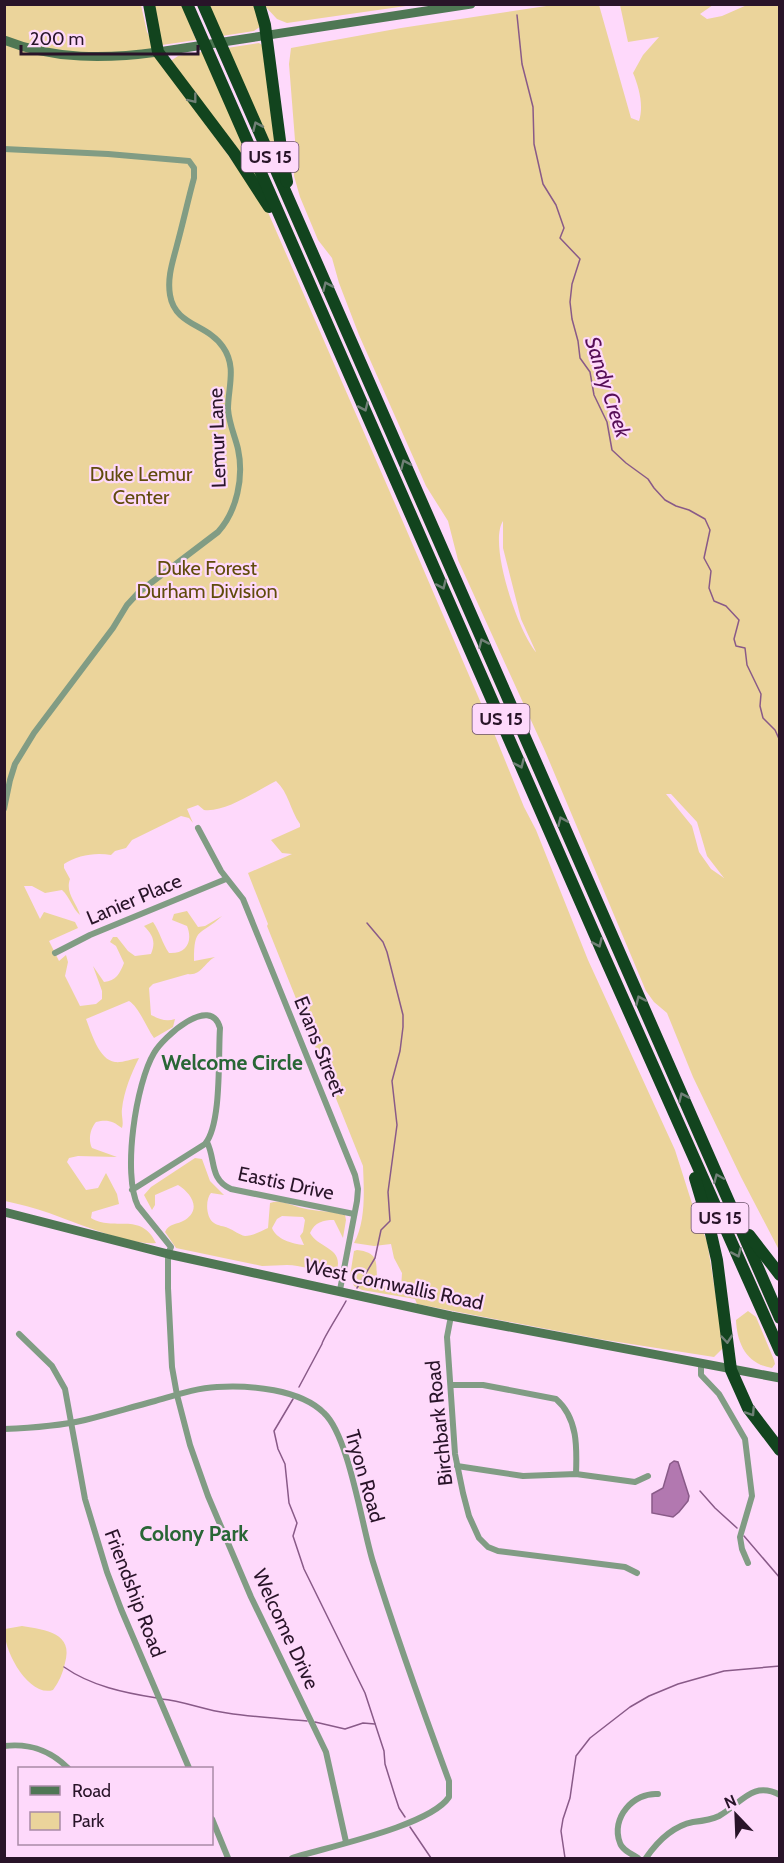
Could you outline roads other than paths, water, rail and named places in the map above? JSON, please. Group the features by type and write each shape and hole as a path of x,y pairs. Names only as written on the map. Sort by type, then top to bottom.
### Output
{"highway":[{"path":"149,4 158,52 246,170 276,221 288,235"},
{"name":"US 15","path":"187,4 780,1351"},
{"name":"US 15","path":"203,4 780,1318"},
{"path":"259,4 267,36 284,168 314,256"},
{"path":"662,1085 709,1225 723,1301 731,1370 748,1408 780,1450"},
{"path":"734,1215 780,1275"}],"street":[{"path":"4,40 31,49 78,56 105,57 158,52 471,4"},
{"name":"Lemur Lane","path":"4,149 189,161 194,168 194,178 170,273 170,294 172,305 180,316 218,340 229,358 232,369 228,410 239,459 235,506 228,519 218,532 139,592 127,605 113,628 34,733 15,764 4,809"},
{"name":"Evans Street","path":"198,828 226,879 243,899 354,1170 358,1189 340,1290"},
{"name":"Lanier Place","path":"55,953 90,935 226,879"},
{"path":"132,1190 207,1142 213,1132 220,1028 214,1018 202,1014 186,1023 162,1042 153,1054 144,1074 134,1130 130,1175 132,1190 138,1206 171,1247 168,1254"},
{"name":"Eastis Drive","path":"207,1142 211,1149 215,1175 221,1185 354,1214"},
{"name":"West Cornwallis Road","path":"4,1212 168,1254 451,1316 780,1378"},
{"name":"Welcome Drive","path":"168,1254 172,1367 190,1445 208,1496 251,1597 326,1752 346,1842"},
{"name":"Birchbark Road","path":"451,1316 447,1337 457,1466 479,1538 488,1547 498,1551 625,1567 637,1573"},
{"name":"Friendship Road","path":"19,1335 56,1372 65,1389 85,1499 107,1572 189,1767"},
{"path":"701,1364 701,1375 719,1394 745,1439 752,1496 740,1537 748,1563"},
{"path":"450,1385 483,1385 556,1399 563,1405 576,1435 578,1445 576,1474"},
{"name":"Tryon Road","path":"4,1429 72,1423 177,1395 217,1387 285,1392 309,1401 329,1418 346,1456 370,1551 449,1781 449,1797 437,1808 418,1818 346,1842"},
{"path":"457,1466 523,1476 576,1474 635,1482 648,1476"},
{"path":"4,1746 17,1745 42,1750 55,1756 67,1767"},
{"path":"646,1858 661,1840 685,1824 717,1817 756,1790 768,1790 780,1795"},
{"path":"638,1858 624,1849 619,1842 618,1831 622,1815 626,1807 638,1797 648,1793 658,1794"},
{"path":"213,1821 228,1858"},
{"path":"292,1858 346,1842"}],"waterway":[{"name":"Sandy Creek","path":"517,15 522,64 533,107 534,144 543,184 556,205 564,228 560,238 580,259 572,284 570,302 580,358 590,372 594,395 607,422 612,450 648,479 665,500 705,519 710,530 704,558 711,571 709,588 714,601 726,606 739,620 734,639 736,646 745,648 747,665 761,694 760,706 763,718 775,730 780,741"},
{"path":"357,1288 375,1258 381,1230 390,1221 388,1192 397,1125 392,1081 400,1051 403,1027 403,1015 387,952 383,942 367,923"},
{"path":"299,1387 346,1301"},
{"path":"293,1399 274,1431 278,1449 285,1464 289,1503 297,1523 293,1536 304,1569 365,1693 384,1751 385,1764 395,1796 405,1817"},
{"path":"700,1491 737,1528"},
{"path":"744,1536 780,1578"},
{"name":"Sandy Creek","path":"565,1858 561,1831 570,1798 576,1756 590,1738 630,1707 678,1684 724,1671 780,1666"},
{"path":"64,1667 97,1684 157,1698"},
{"path":"161,1699 227,1713 307,1721"},
{"path":"315,1722 345,1729 363,1723 375,1724"},
{"path":"410,1827 431,1858"}],"district":[{"name":"Welcome Circle","path":"232,1062"},
{"name":"Colony Park","path":"194,1533"}],"park label":[{"name":"Duke Lemur Center","path":"141,486"},
{"name":"Duke Forest Durham Division","path":"207,580"}]}
